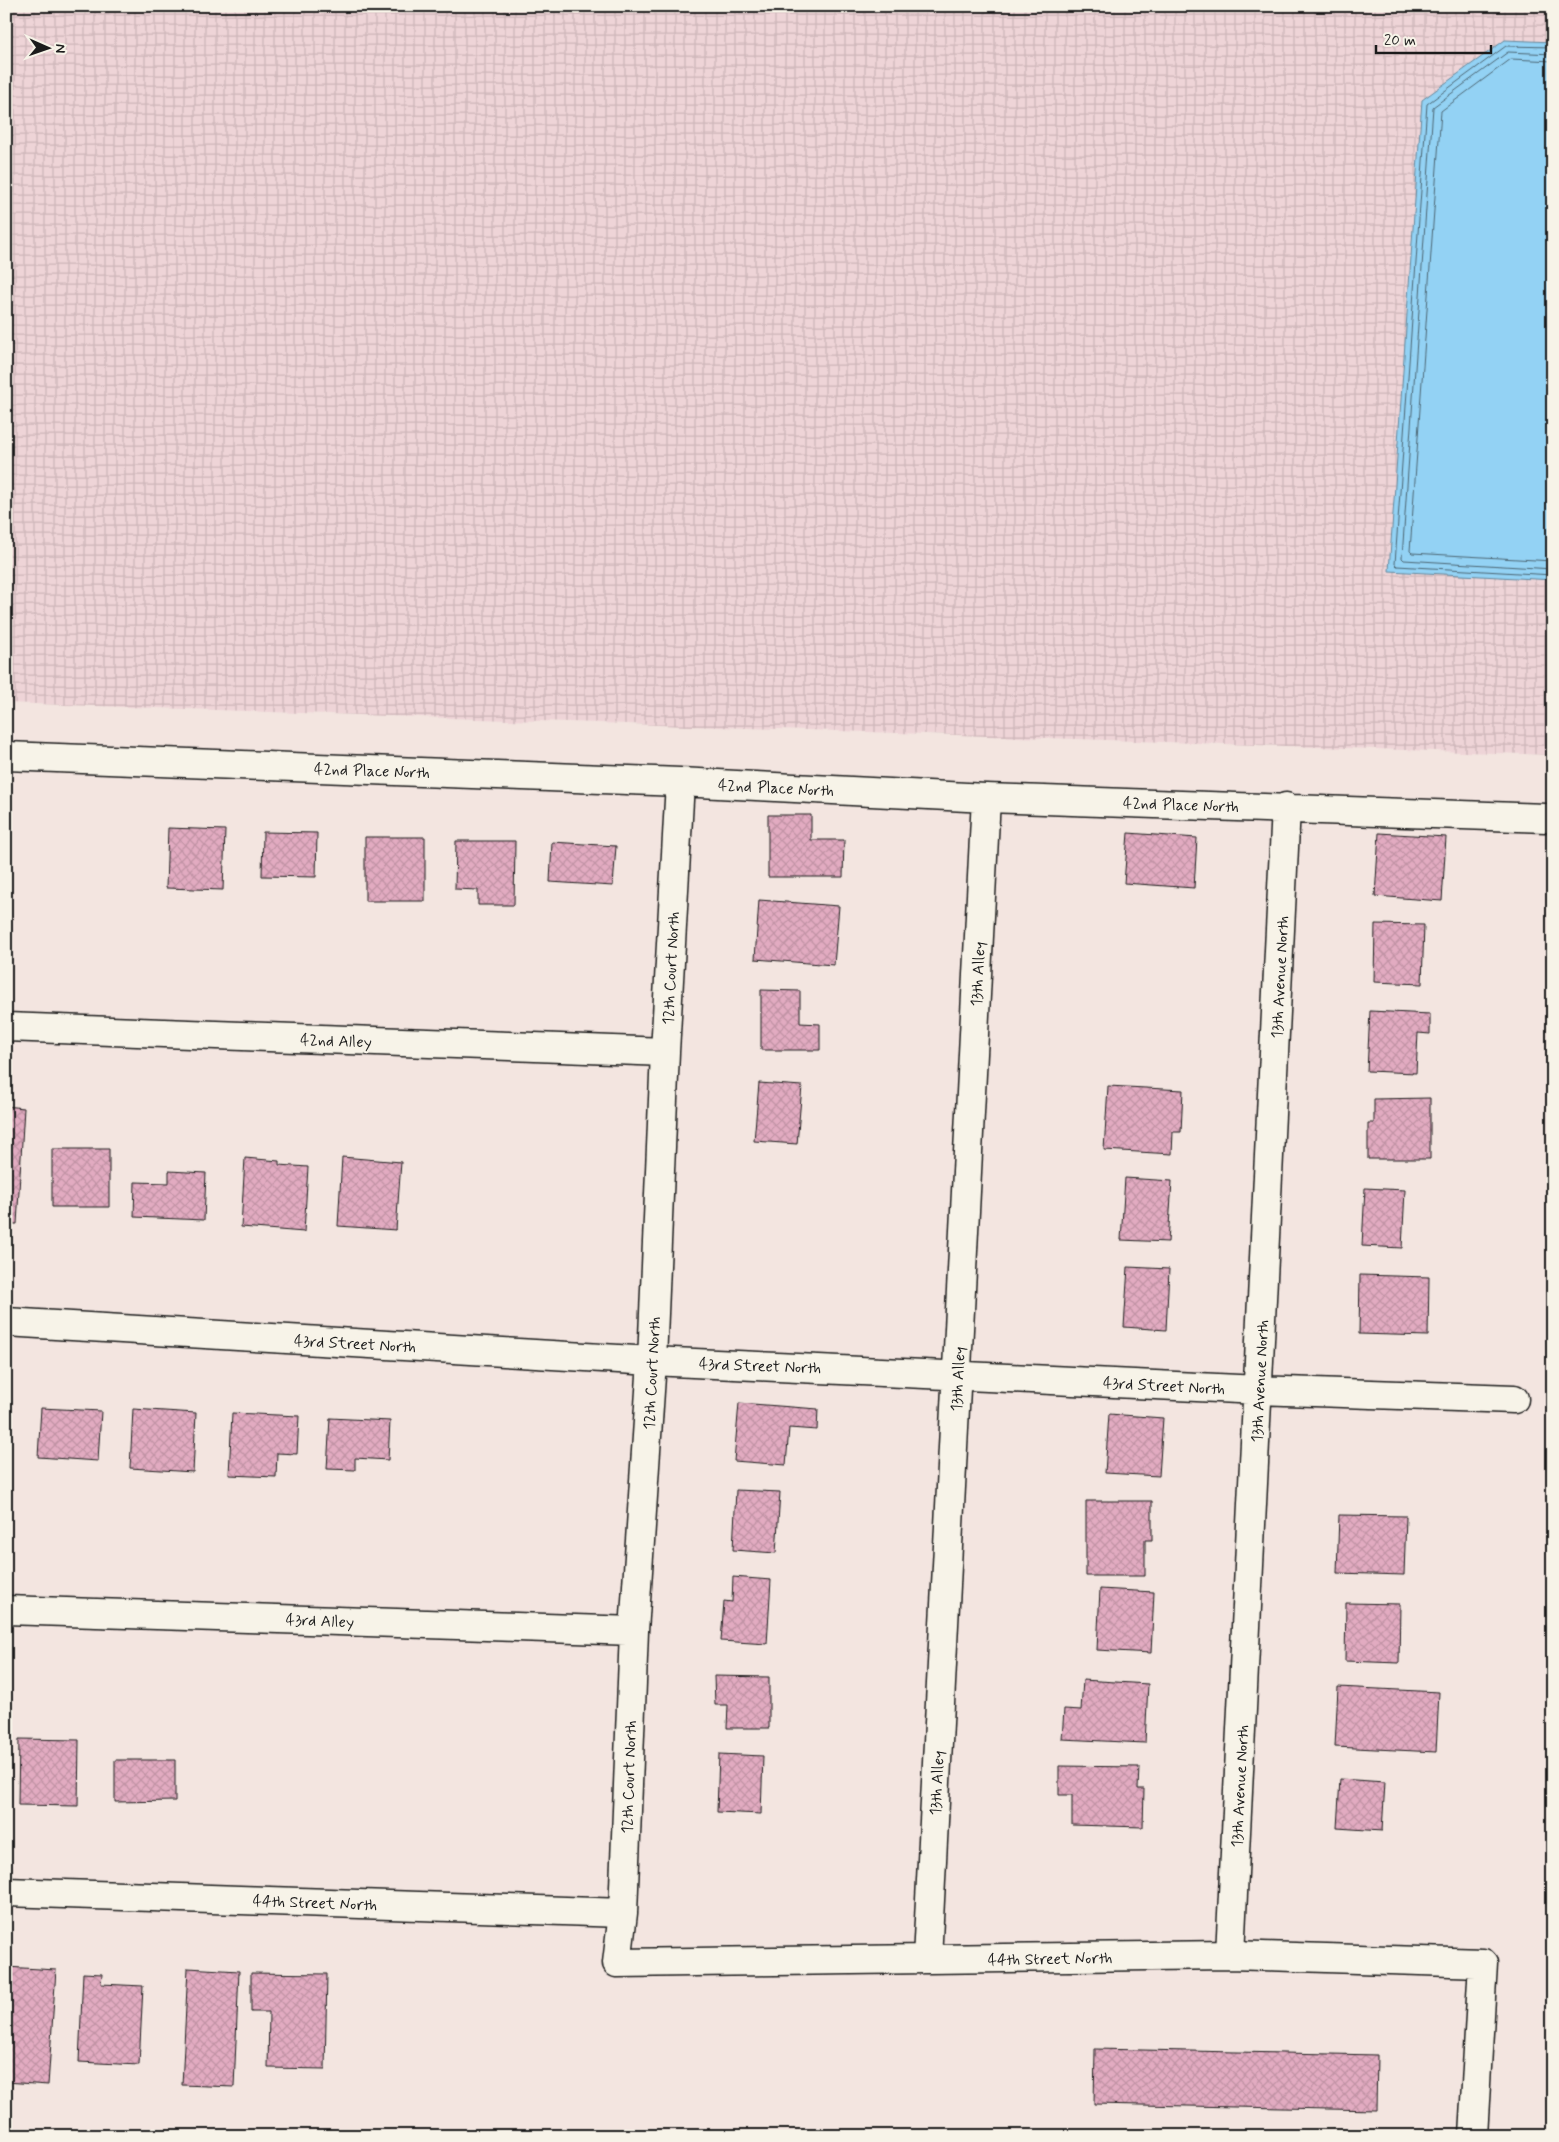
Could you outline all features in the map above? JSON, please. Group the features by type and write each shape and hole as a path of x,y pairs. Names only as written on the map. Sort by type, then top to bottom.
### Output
{"street":[{"name":"42nd Place North","path":"6,756 680,782 986,798 1546,818"},
{"name":"12th Court North","path":"618,1963 623,1913 634,1631 652,1361 665,1052 680,782"},
{"name":"13th Alley","path":"926,1959 986,798"},
{"name":"13th Avenue North","path":"1230,1955 1286,808"},
{"name":"42nd Alley","path":"6,1028 665,1052"},
{"name":"43rd Street North","path":"6,1322 652,1361 957,1374 1259,1390 1514,1399"},
{"name":"43rd Alley","path":"6,1610 634,1631"},
{"name":"44th Street North","path":"6,1892 623,1913"},
{"name":"44th Street North","path":"618,1963 1230,1955 1483,1963 1473,2136"}],"shaded area":[{"path":"6,6 1553,6 1553,755 6,703"}],"water":[{"path":"1505,40 1553,42 1553,580 1389,571 1422,100"}],"building":[{"path":"768,815 811,815 811,840 844,840 843,877 768,877"},
{"path":"168,828 225,830 223,890 166,888"},
{"path":"263,832 317,833 316,877 262,876"},
{"path":"1128,833 1197,838 1194,888 1124,883"},
{"path":"1379,833 1446,837 1442,901 1375,896"},
{"path":"365,837 425,837 425,901 365,901"},
{"path":"456,841 515,841 514,905 478,905 478,890 455,889"},
{"path":"552,842 616,846 613,886 550,882"},
{"path":"759,900 839,906 834,965 755,959"},
{"path":"1375,924 1424,925 1422,984 1374,982"},
{"path":"761,990 800,991 800,1023 820,1024 820,1050 761,1050"},
{"path":"1370,1011 1430,1014 1430,1034 1418,1033 1416,1073 1367,1071"},
{"path":"759,1083 802,1086 797,1144 754,1141"},
{"path":"1108,1086 1183,1090 1181,1132 1173,1132 1172,1154 1104,1150"},
{"path":"1430,1098 1430,1159 1368,1159 1368,1123 1374,1123 1374,1099"},
{"path":"6,1106 24,1108 17,1224 6,1224"},
{"path":"52,1149 109,1149 109,1207 52,1207"},
{"path":"342,1157 401,1162 396,1230 338,1226"},
{"path":"245,1158 279,1161 279,1165 308,1167 304,1232 241,1227"},
{"path":"169,1171 206,1173 204,1220 134,1217 135,1182 169,1183"},
{"path":"1125,1178 1172,1181 1168,1242 1121,1240"},
{"path":"1365,1188 1405,1190 1402,1248 1362,1246"},
{"path":"1128,1267 1169,1269 1166,1330 1124,1327"},
{"path":"1360,1275 1429,1277 1428,1336 1359,1334"},
{"path":"6,1398 9,1398 6,1454"},
{"path":"739,1403 818,1409 817,1430 789,1428 786,1465 734,1461"},
{"path":"41,1408 101,1411 98,1461 38,1457"},
{"path":"133,1409 196,1413 193,1472 130,1468"},
{"path":"232,1413 299,1416 297,1454 277,1453 276,1477 229,1475"},
{"path":"1109,1414 1163,1418 1159,1476 1105,1473"},
{"path":"330,1418 390,1421 388,1460 355,1458 355,1470 327,1469"},
{"path":"736,1490 780,1492 776,1553 733,1550"},
{"path":"1086,1501 1152,1501 1152,1540 1145,1540 1145,1576 1086,1576"},
{"path":"1339,1515 1406,1516 1404,1575 1337,1573"},
{"path":"733,1577 771,1580 767,1644 721,1641 724,1601 732,1602"},
{"path":"1100,1589 1154,1592 1151,1653 1097,1650"},
{"path":"1346,1603 1400,1604 1399,1663 1345,1661"},
{"path":"714,1676 769,1677 769,1728 727,1728 728,1705 715,1705"},
{"path":"1083,1680 1148,1684 1145,1743 1062,1739 1064,1709 1081,1710"},
{"path":"1338,1687 1439,1692 1436,1752 1335,1747"},
{"path":"19,1739 79,1740 78,1806 18,1805"},
{"path":"719,1754 763,1756 761,1814 717,1812"},
{"path":"115,1760 175,1760 175,1801 115,1802"},
{"path":"1059,1766 1139,1767 1138,1789 1144,1789 1143,1827 1072,1825 1072,1795 1059,1795"},
{"path":"1340,1779 1385,1782 1382,1831 1337,1828"},
{"path":"6,1967 56,1970 48,2085 6,2082"},
{"path":"188,1968 239,1971 234,2087 182,2085"},
{"path":"83,1973 102,1974 101,1984 143,1986 139,2065 79,2062"},
{"path":"251,1973 327,1974 325,2069 268,2068 269,2012 251,2012"},
{"path":"1095,2049 1377,2055 1376,2110 1094,2104"}]}
